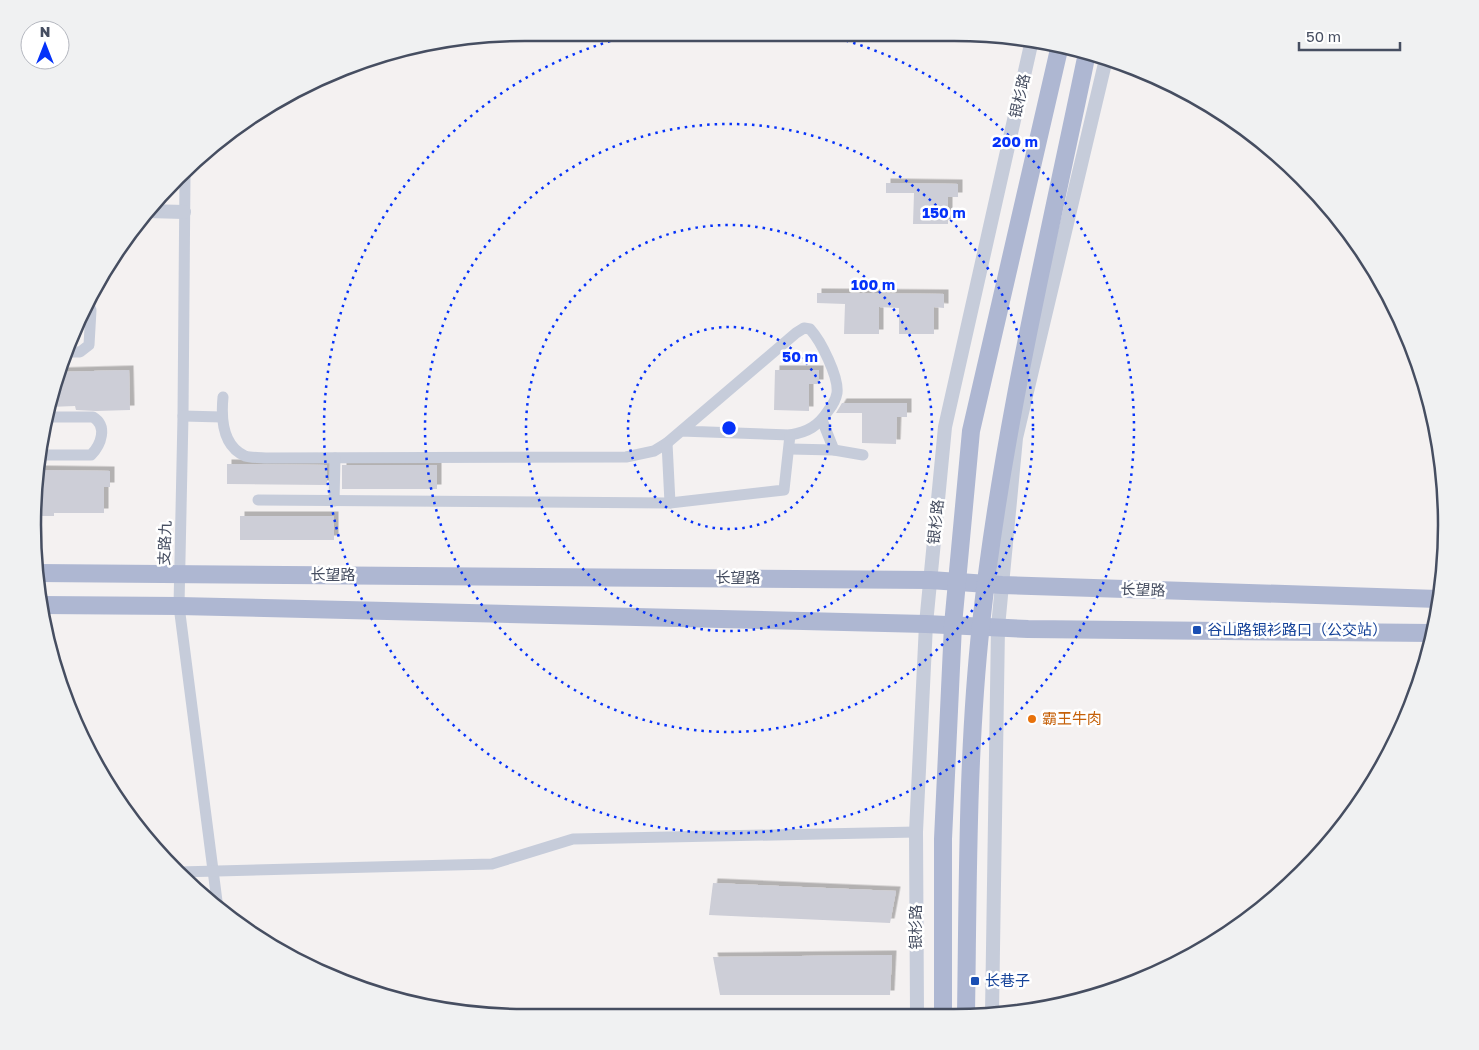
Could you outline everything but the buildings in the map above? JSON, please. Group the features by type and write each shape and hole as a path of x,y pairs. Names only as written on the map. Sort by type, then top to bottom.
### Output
{"main road":[{"name":"银杉路","path":"943,1009 943,839 953,625 971,431 1058,53"},
{"path":"966,1009 972,736 989,627 1008,433 1086,60"},
{"name":"长望路","path":"44,573 930,580 1432,600"},
{"path":"48,605 179,606 989,627 1425,633"}],"street":[{"name":"银杉路","path":"917,1009 916,832 926,624 945,427 1030,48"},
{"path":"994,584 1016,438 1106,66"},
{"name":"支路九","path":"185,181 179,606 216,897"},
{"path":"157,211 184,212"},
{"path":"74,352 80,352 89,345 91,311"},
{"path":"223,398 223,427 228,439 238,451 246,456 335,458 626,457 654,451 667,443 681,431 796,333 804,328 810,328 817,337 832,370 837,392 834,401 822,420 812,429 790,435 681,431"},
{"path":"183,416 222,417"},
{"path":"46,456 91,455 97,449 101,438 101,425 93,417 54,417"},
{"path":"822,420 834,450"},
{"path":"258,500 670,503 784,490 790,449 790,435"},
{"path":"667,443 670,503"},
{"path":"790,449 834,450 863,455"},
{"path":"334,501 335,458"},
{"path":"989,627 992,1007"},
{"path":"188,872 492,864 573,840 916,832"}],"place":[{"name":"谷山路银衫路口（公交站）","path":"1197,630"},
{"name":"霸王牛肉","path":"1032,719"},
{"name":"长巷子","path":"975,981"}]}
